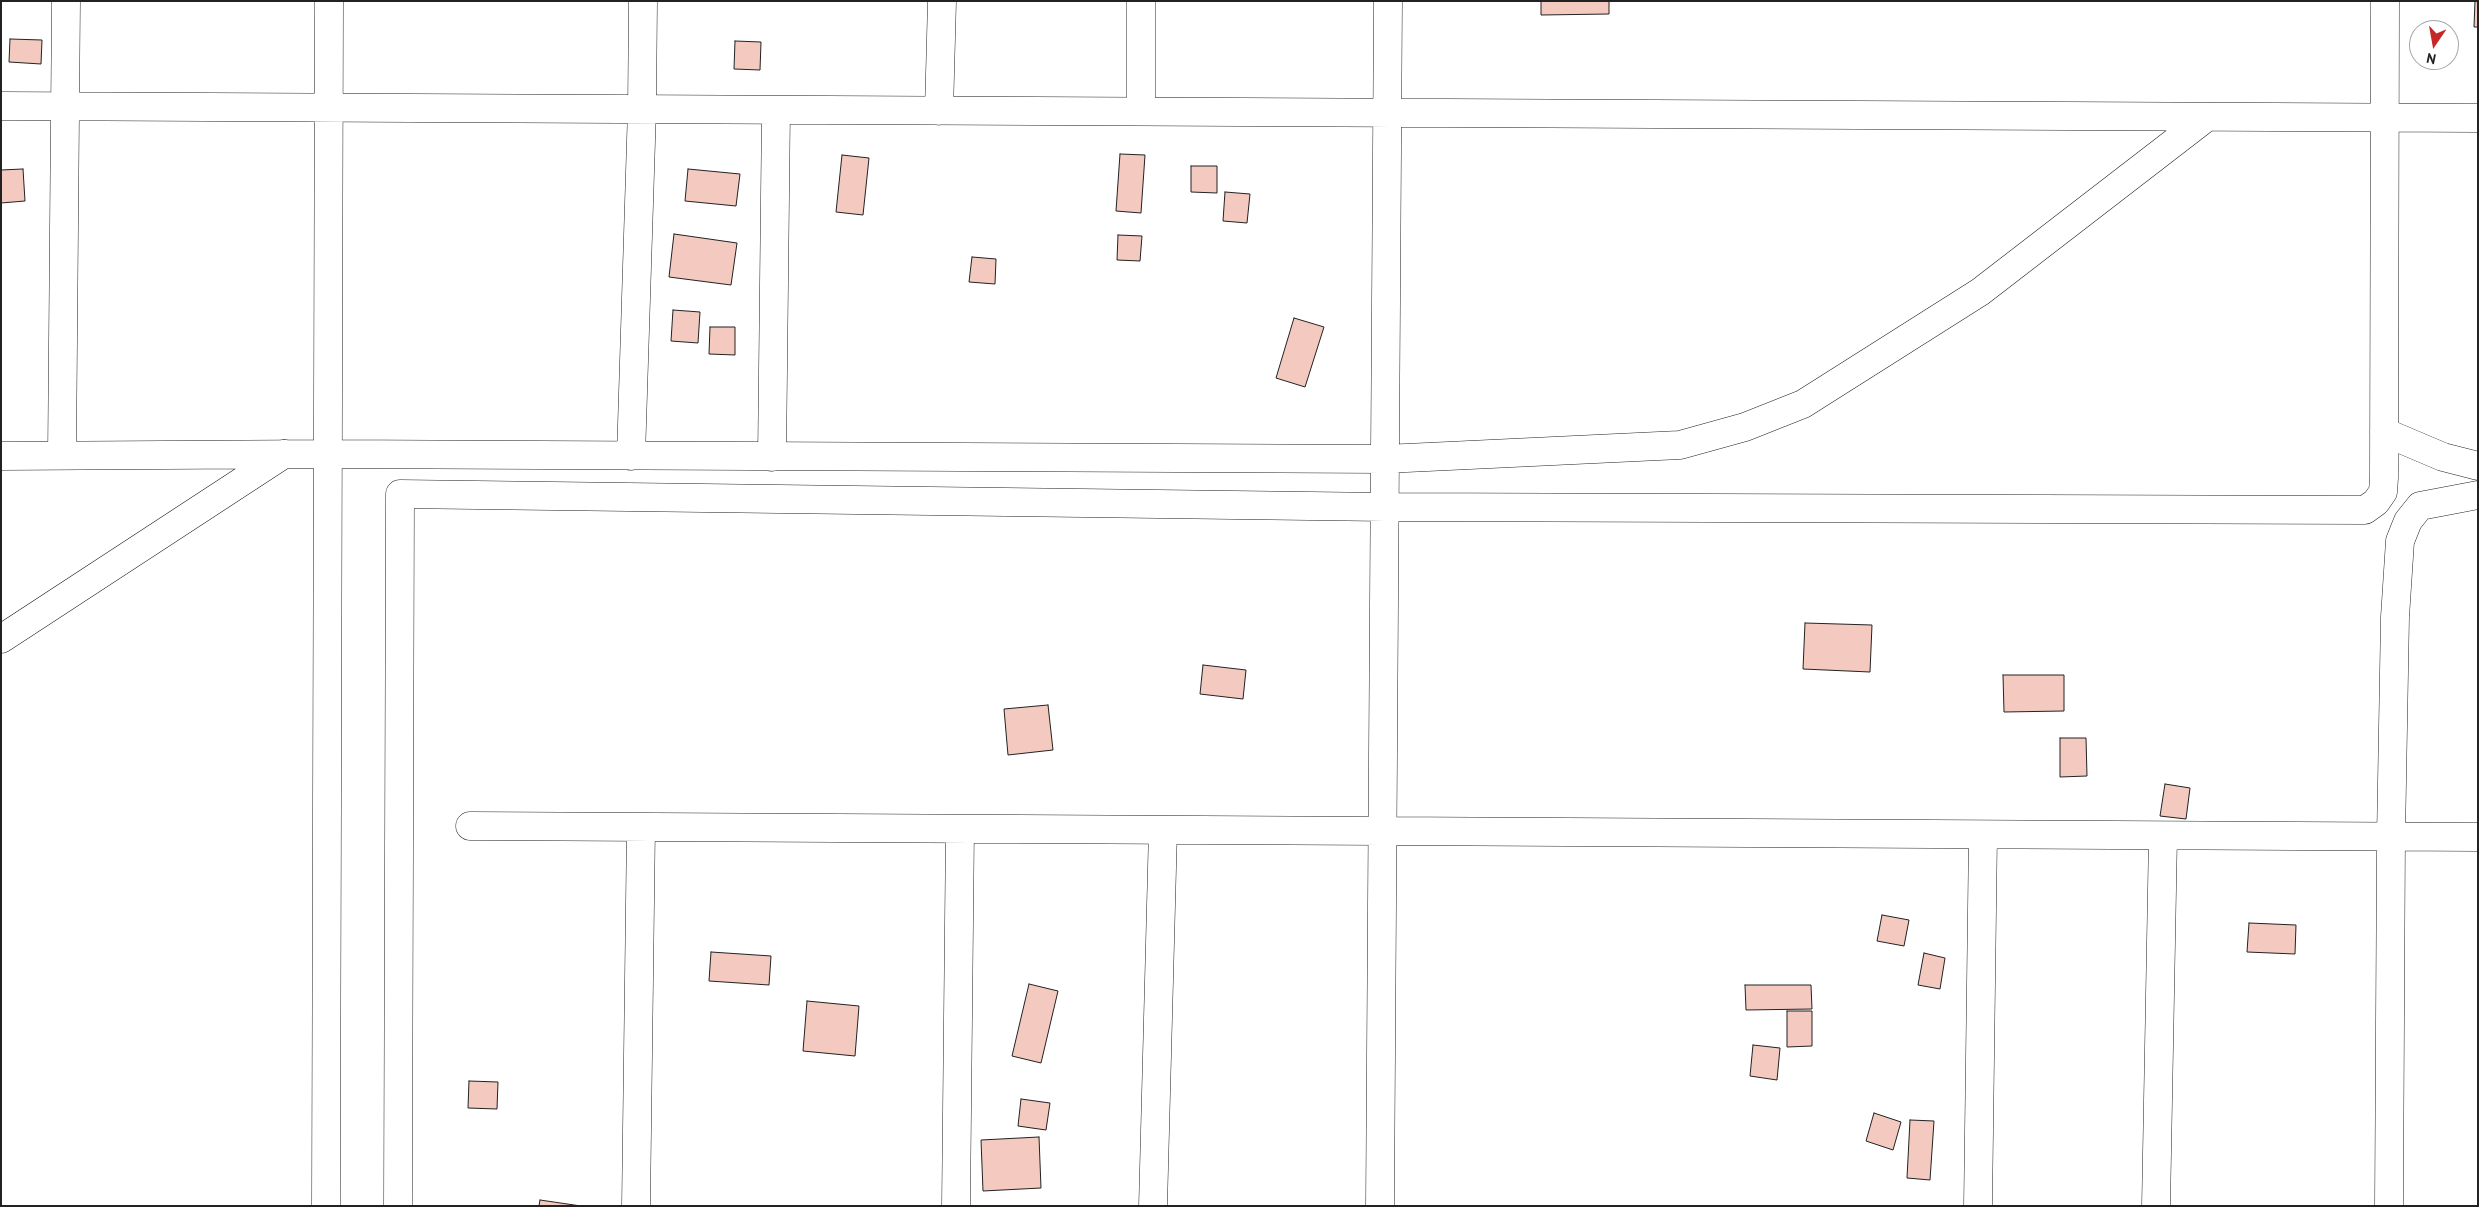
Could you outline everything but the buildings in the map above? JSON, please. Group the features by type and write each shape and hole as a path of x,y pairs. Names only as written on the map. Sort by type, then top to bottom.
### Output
{"street":[{"path":"62,455 66,1"},
{"path":"326,1206 329,1"},
{"path":"630,456 642,109 643,1"},
{"path":"938,111 942,1"},
{"path":"1141,1 1141,110"},
{"path":"1380,1206 1388,1"},
{"path":"398,1206 400,494 1385,507 2365,510 2376,502 2382,492 2384,432 2385,1"},
{"path":"1,106 938,111 1141,110 1387,113 2478,118"},
{"path":"772,458 776,110"},
{"path":"1,456 328,454 772,458 1385,459 1680,445 1745,427 1804,404 1980,292 2207,117"},
{"path":"2384,432 2443,457 2478,466"},
{"path":"1,639 284,454"},
{"path":"2388,1206 2391,837 2395,617 2400,541 2408,521 2420,506 2478,494"},
{"path":"470,826 2478,837"},
{"path":"636,1206 641,827"},
{"path":"956,1206 960,829"},
{"path":"1153,1206 1163,830"},
{"path":"1978,1206 1983,835"},
{"path":"2156,1206 2163,836"}]}
